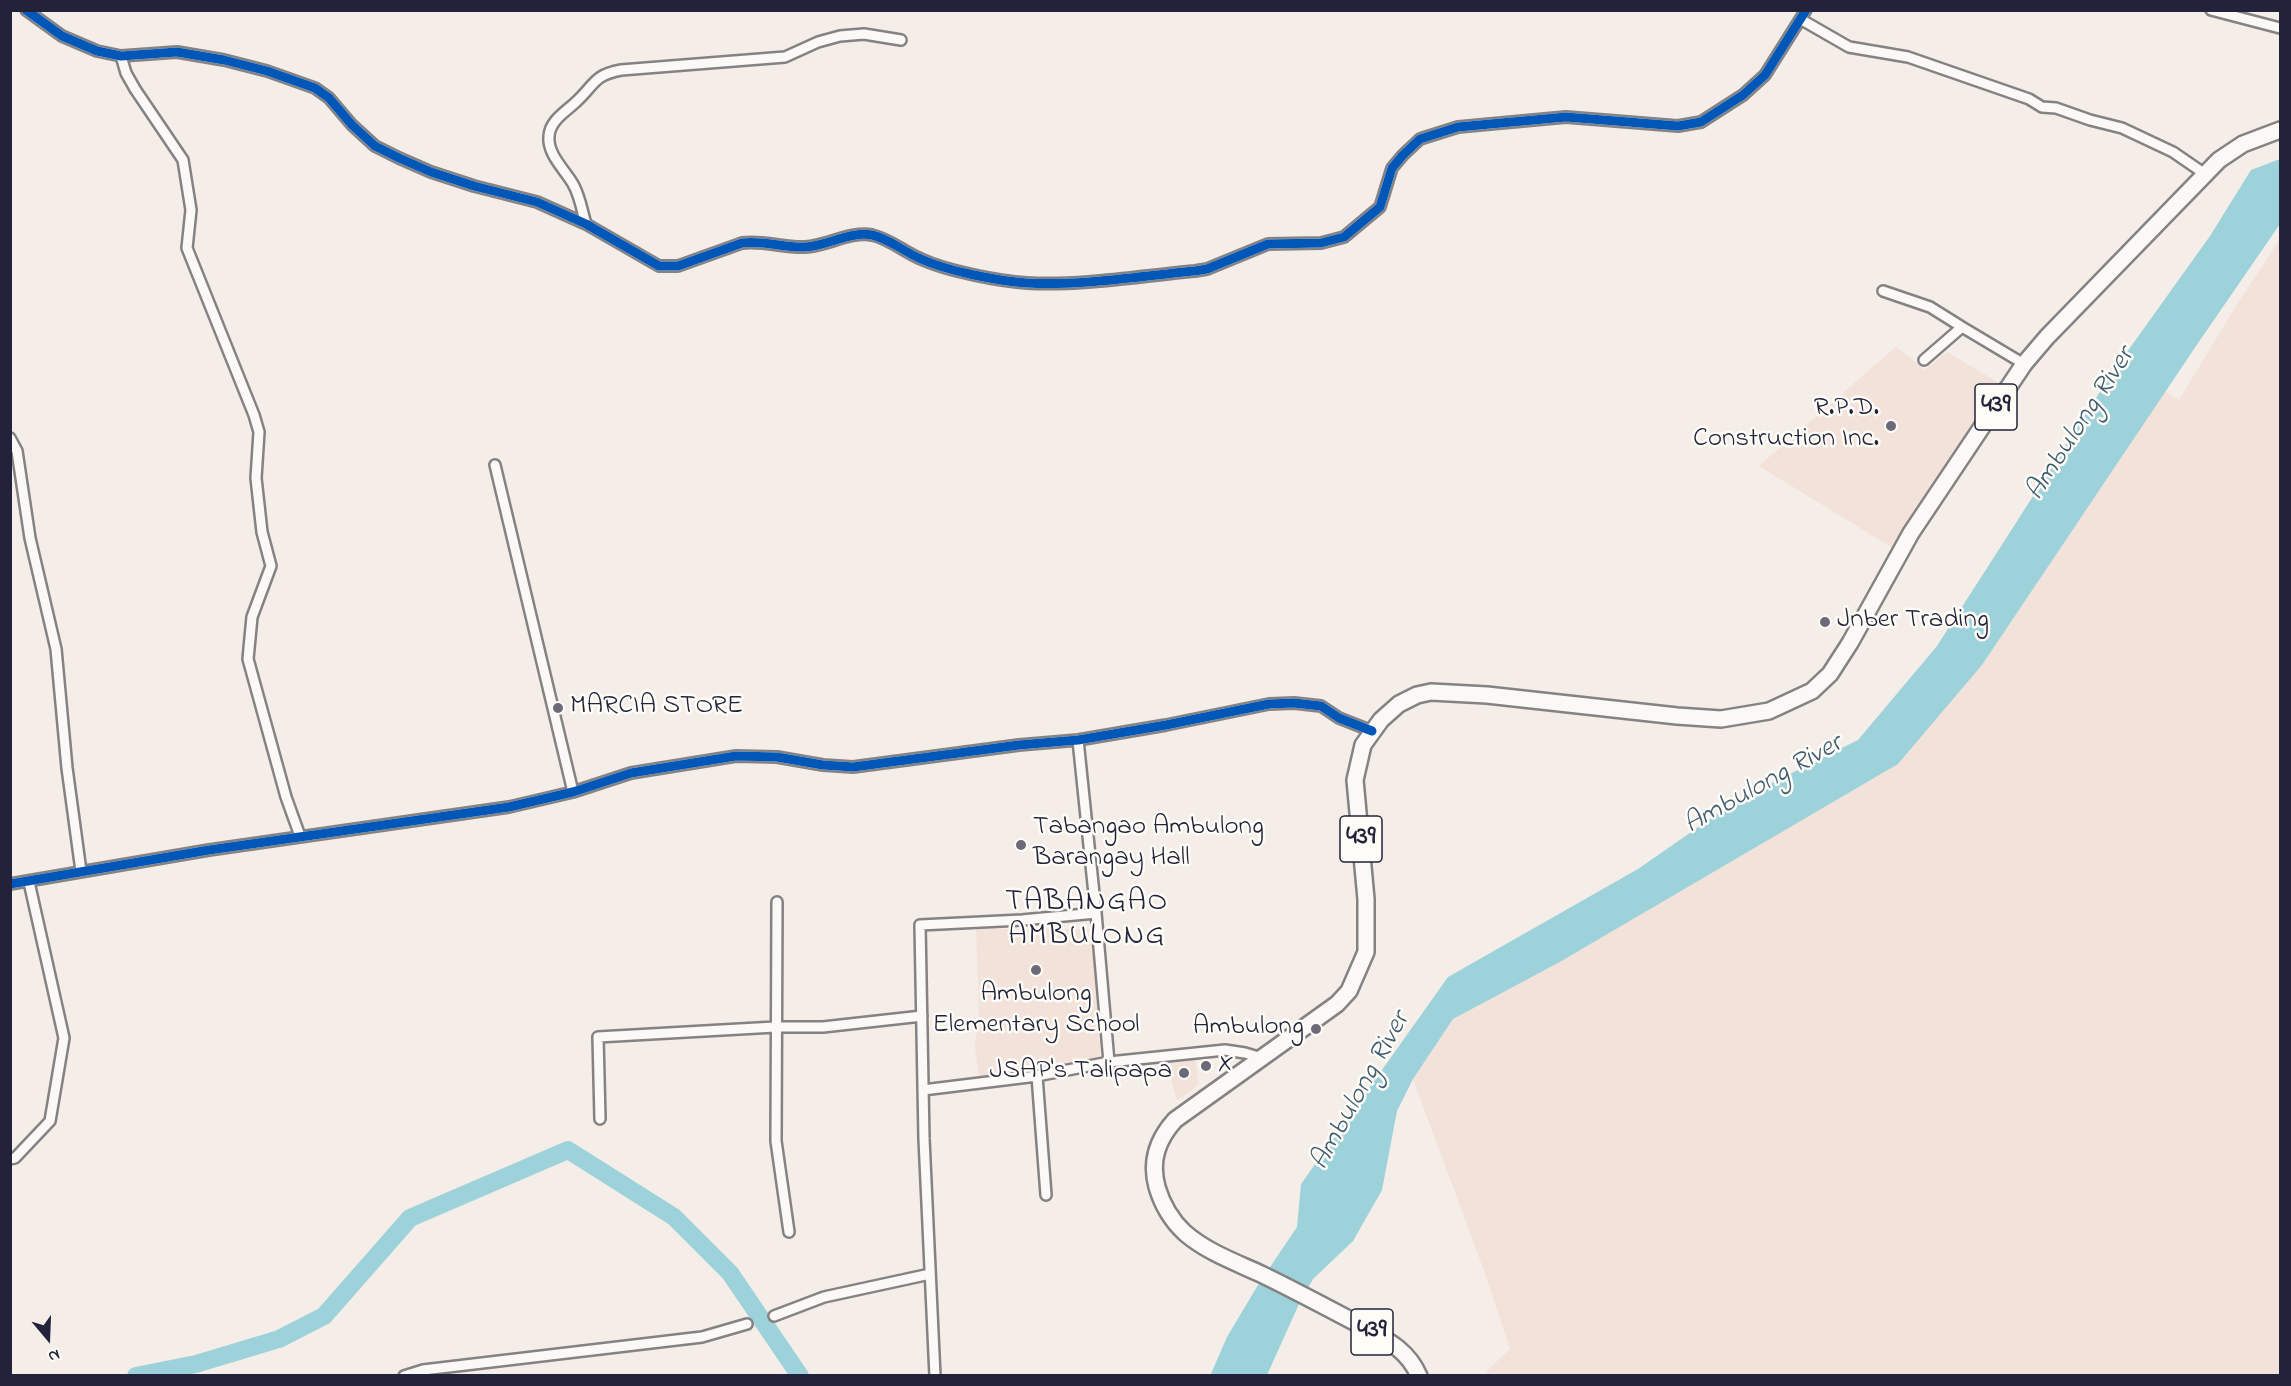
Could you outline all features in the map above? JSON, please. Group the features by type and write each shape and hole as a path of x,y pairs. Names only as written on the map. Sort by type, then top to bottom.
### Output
{"main road":[{"name":"439","path":"1419,1376 1405,1352 1390,1341 1315,1300 1210,1251 1185,1233 1170,1215 1154,1176 1155,1156 1166,1130 1175,1120 1337,1004 1349,991 1366,952 1366,899 1355,780 1363,745 1372,731 1398,704 1417,695 1431,692 1487,695 1677,717 1721,719 1769,711 1812,691 1830,674 1850,643 1911,533 2024,364 2047,337 2219,160 2243,144 2280,130"}],"street":[{"path":"26,10 62,36 80,45 121,56 177,52 224,60 267,71 315,88 329,98 352,125 375,146 431,172 537,202 586,224 658,266 669,267 742,243 804,247 850,236 870,234 885,239 921,260 1027,283 1084,281 1207,269 1268,244 1321,243 1344,237 1380,207 1392,168 1403,155 1420,139 1458,127 1566,117 1678,126 1701,122 1743,95 1765,75 1802,20 1806,10"},
{"path":"2211,10 2280,28"},
{"path":"1802,20 1849,47 1908,57 2030,99 2042,107 2056,108 2122,128 2173,152 2205,174"},
{"path":"586,224 579,196 549,146 549,135 552,126 563,112 577,102 600,76 621,70 785,57 818,42 840,36 864,34 901,40"},
{"path":"121,56 126,73 135,89 183,160 191,210 187,248 259,432 256,478 262,532 271,566 252,617 248,660 286,797 300,836"},
{"path":"1883,291 1930,307 2024,364"},
{"path":"1924,360 1962,327"},
{"path":"10,438 17,451 30,538 56,649 67,768 81,871"},
{"path":"495,465 573,792"},
{"path":"10,884 300,836 509,807 573,792 630,773 736,756 777,757 823,765 853,767 1019,745 1078,740 1269,704 1294,703 1321,706 1339,718 1372,731"},
{"path":"1078,740 1109,1062"},
{"path":"10,1159 15,1158 50,1121 64,1038 29,882"},
{"path":"777,902 776,1141 789,1232"},
{"path":"934,1376 922,1089 920,925 1096,914"},
{"path":"600,1119 598,1037 775,1027 823,1027 922,1016"},
{"path":"922,1089 1037,1076 1109,1062 1225,1050 1262,1058"},
{"path":"1037,1076 1046,1195"},
{"path":"774,1316 824,1297 930,1274"},
{"path":"404,1376 423,1370 702,1337 747,1324"}],"shaded area":[{"path":"2280,239 2280,1375 1483,1375 1510,1349 1486,1276 1413,1079 1453,1019 1558,963 1898,764 1982,665 2165,391 2179,400"},
{"name":"R.P.D. Construction Inc.","path":"1896,347 1925,370 1947,352 2002,385 1896,550 1759,466"},
{"name":"Ambulong Elementary School","path":"976,929 1091,929 1100,1048 1099,1062 980,1083 975,1048 979,1011"},
{"name":"JSAP's Talipapa","path":"1195,1060 1199,1084 1177,1101 1167,1063"}],"water":[{"path":"2280,159 2280,224 1982,665 1898,764 1558,963 1453,1019 1413,1079 1397,1111 1382,1190 1353,1241 1313,1279 1299,1304 1267,1375 1210,1376 1227,1337 1297,1227 1301,1184 1448,977 1638,869 1736,801 1858,740 1937,646 2112,373 2210,236 2251,170"}],"waterway":[{"name":"Ambulong River","path":"136,1376 196,1364 279,1339 324,1316 410,1218 568,1150 674,1217 730,1273 800,1376"}],"cycle path":[{"path":"26,10 62,36 97,51 121,56 177,52 224,60 267,71 315,88 329,98 352,125 375,146 431,172 537,202 586,224 659,266 678,266 742,243 758,242 805,247 864,234 879,237 921,259 958,271 1002,280 1048,284 1195,271 1207,269 1268,244 1321,243 1344,237 1380,207 1392,168 1403,155 1420,139 1458,127 1566,117 1678,126 1701,122 1743,95 1765,75 1806,10"},
{"path":"10,884 209,850 509,807 573,792 631,773 736,756 777,757 823,765 853,767 1019,745 1078,740 1269,704 1294,703 1321,706 1339,718 1372,731"}],"place":[{"name":"R.P.D. Construction Inc.","path":"1891,426"},
{"name":"Jnber Trading","path":"1825,622"},
{"name":"MARCIA STORE","path":"558,708"},
{"name":"Tabangao Ambulong Barangay Hall","path":"1021,845"},
{"name":"Ambulong Elementary School","path":"1036,970"},
{"name":"Ambulong","path":"1316,1029"},
{"name":"X","path":"1206,1066"},
{"name":"JSAP's Talipapa","path":"1184,1073"}],"district":[{"name":"TABANGAO AMBULONG","path":"1087,921"}]}
